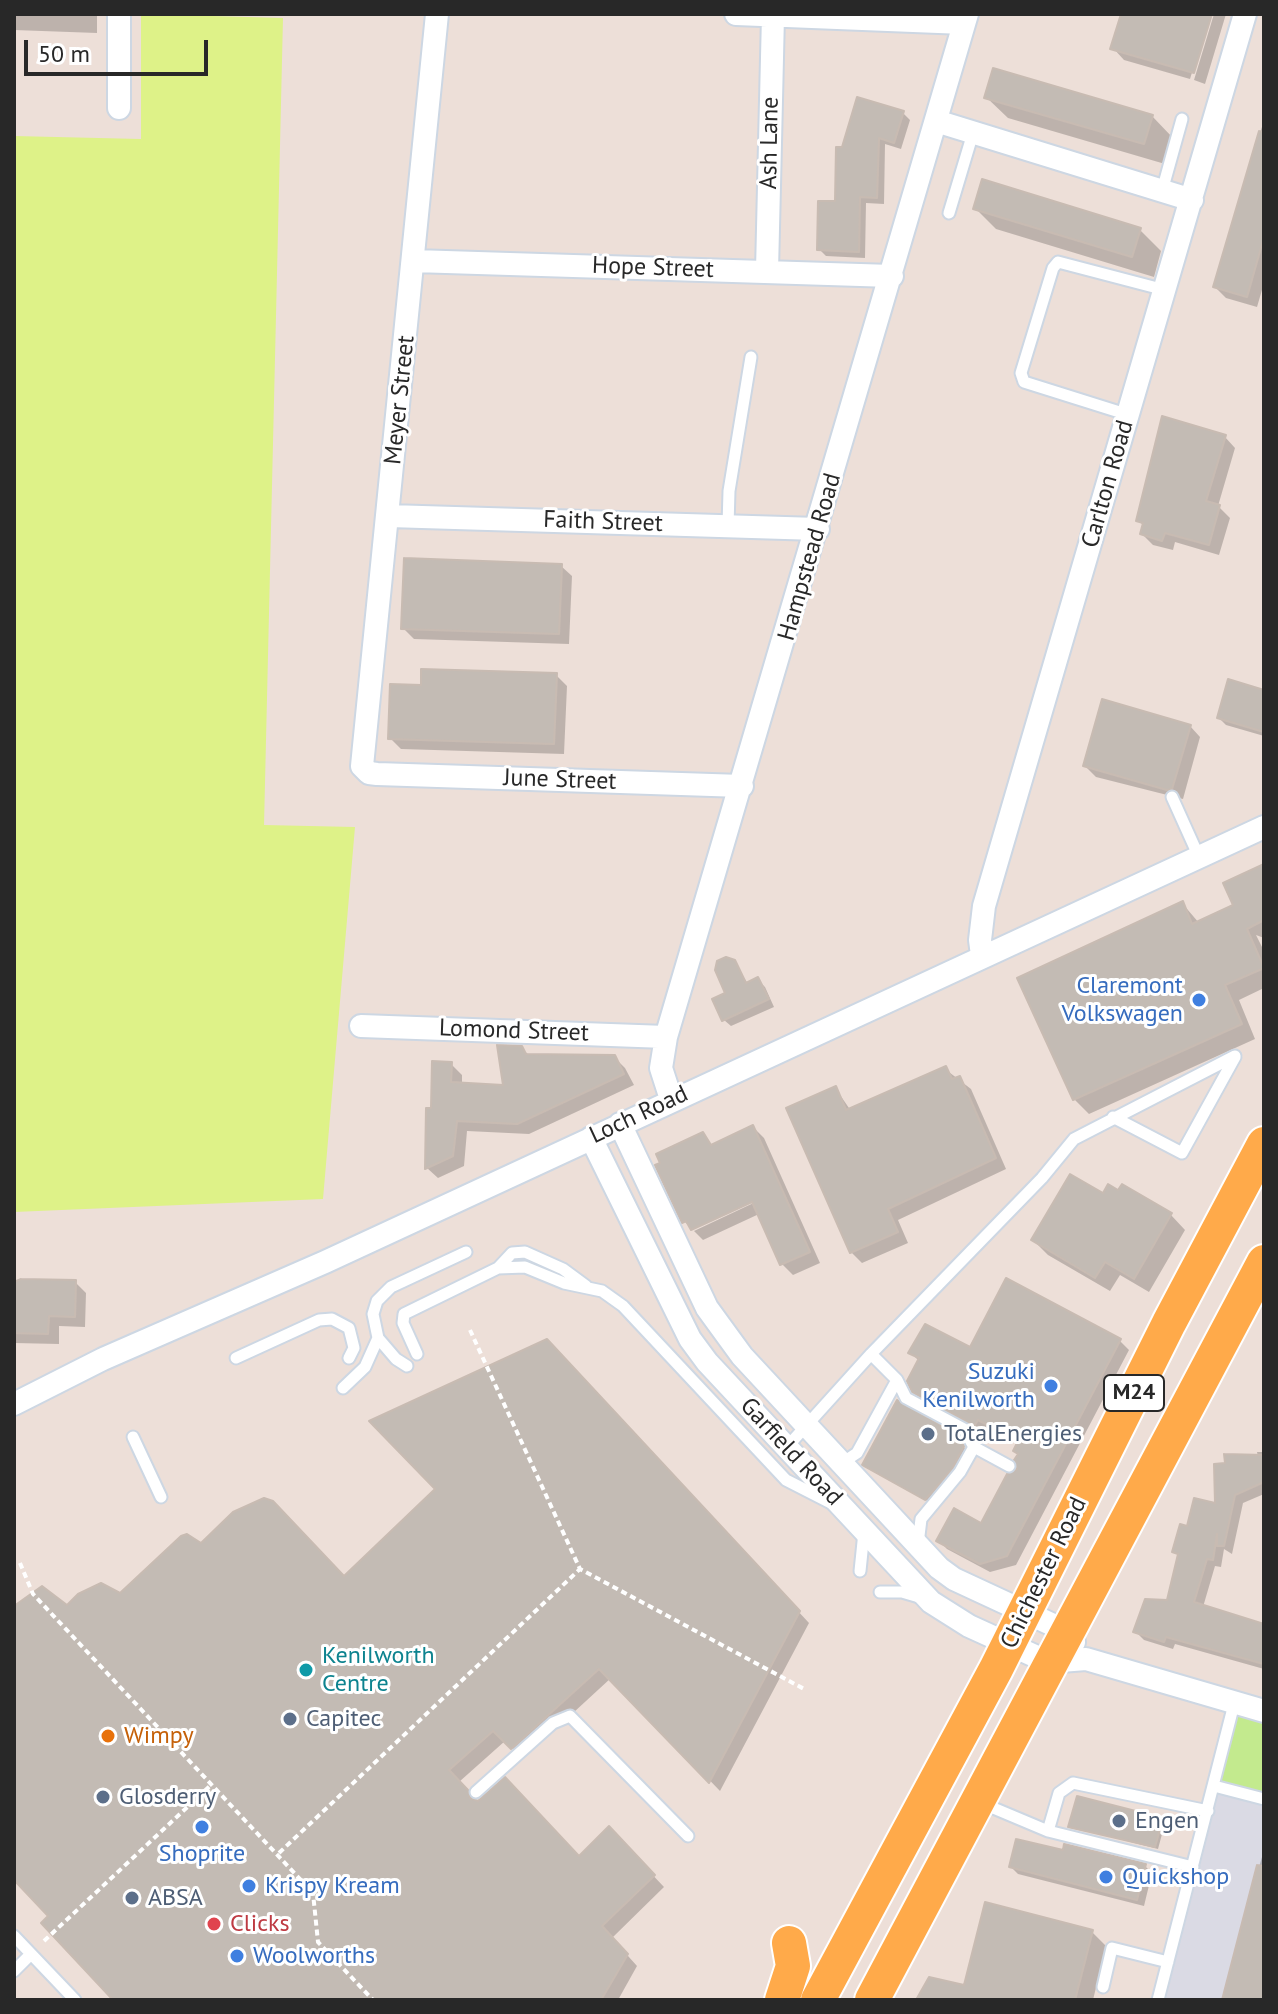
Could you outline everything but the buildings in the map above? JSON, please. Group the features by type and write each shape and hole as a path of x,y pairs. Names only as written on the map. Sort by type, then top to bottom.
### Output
{"main road":[{"name":"Chichester Road","path":"818,2000 1009,1644 1169,1323 1264,1144"},
{"name":"Chichester Road","path":"872,2000 1048,1662 1264,1262"},
{"path":"782,2000 793,1966 789,1943"}],"street":[{"path":"119,14 119,108"},
{"name":"Meyer Street","path":"377,774 365,771 361,758 389,516 437,14"},
{"path":"736,14 966,18"},
{"name":"Carlton Road","path":"982,955 980,940 984,906 1245,14"},
{"name":"Ash Lane","path":"767,271 773,15"},
{"name":"Hampstead Road","path":"671,1099 661,1068 666,1037 966,18"},
{"path":"936,121 1192,200"},
{"name":"Hope Street","path":"414,261 892,276"},
{"name":"Faith Street","path":"389,516 818,529"},
{"name":"June Street","path":"377,774 742,786"},
{"name":"Loch Road","path":"14,1404 103,1359 325,1262 671,1099 1264,827"},
{"name":"Lomond Street","path":"361,1026 666,1037"},
{"name":"Garfield Road","path":"620,1124 714,1320 742,1356 918,1548 954,1579 1066,1631 1086,1659"},
{"name":"Garfield Road","path":"591,1138 690,1339 931,1602 1048,1662 1086,1659 1264,1711"}],"lane":[{"path":"1162,191 1182,119"},
{"path":"949,213 973,133"},
{"path":"1129,415 1024,382 1021,377 1023,365 1053,268 1058,262 1166,291"},
{"path":"728,526 729,491 751,357"},
{"path":"1172,797 1199,857"},
{"path":"787,1447 871,1354 992,1232 1074,1139 1113,1117 1235,1056 1182,1153 1113,1117"},
{"path":"407,1366 396,1359 378,1338 373,1314 384,1293 466,1252"},
{"path":"417,1354 403,1323 404,1314 498,1268 525,1267 564,1283 609,1294 786,1480 841,1507"},
{"path":"236,1358 319,1320 332,1319 349,1328 354,1348 349,1358"},
{"path":"343,1388 365,1367 378,1338"},
{"path":"871,1354 897,1380 906,1398 964,1429 974,1447 1009,1466"},
{"path":"842,1463 857,1453 897,1380"},
{"path":"133,1437 161,1497"},
{"path":"918,1548 917,1529 921,1519 960,1472 974,1447"},
{"path":"860,1571 864,1531"},
{"path":"880,1592 902,1592 931,1602"},
{"path":"1158,2000 1234,1704"},
{"path":"476,1792 553,1723 570,1716 688,1836"},
{"path":"1048,1831 1059,1793 1073,1783 1208,1811"},
{"path":"1214,1786 1264,1799"},
{"path":"977,1801 1048,1831 1193,1867"},
{"path":"14,1936 75,2000"},
{"path":"1103,1987 1112,1948 1168,1962"},
{"path":"14,1971 31,1954"}],"path":[{"path":"470,1330 580,1569 806,1690"},
{"path":"20,1563 33,1594 313,1893 318,1942 373,2000"},
{"path":"278,1854 580,1569"},
{"path":"31,1954 212,1784"}],"shaded area":[{"path":"1214,1786 1264,1799 1264,2000 1158,2000"}],"green space":[{"path":"141,14 283,18 264,825 355,827 323,1199 14,1212 14,136 141,139"},
{"path":"1234,1704 1264,1711 1264,1799 1214,1786"}],"place":[{"name":"Claremont Volkswagen","path":"1199,1000"},
{"name":"Suzuki Kenilworth","path":"1051,1386"},
{"name":"TotalEnergies","path":"928,1434"},
{"name":"Kenilworth Centre","path":"306,1670"},
{"name":"Capitec","path":"290,1719"},
{"name":"Wimpy","path":"108,1736"},
{"name":"Glosderry","path":"103,1797"},
{"name":"Engen","path":"1119,1821"},
{"name":"Shoprite","path":"202,1827"},
{"name":"Quickshop","path":"1106,1877"},
{"name":"Krispy Kream","path":"249,1886"},
{"name":"ABSA","path":"132,1898"},
{"name":"Clicks","path":"214,1924"},
{"name":"Woolworths","path":"237,1956"}]}
